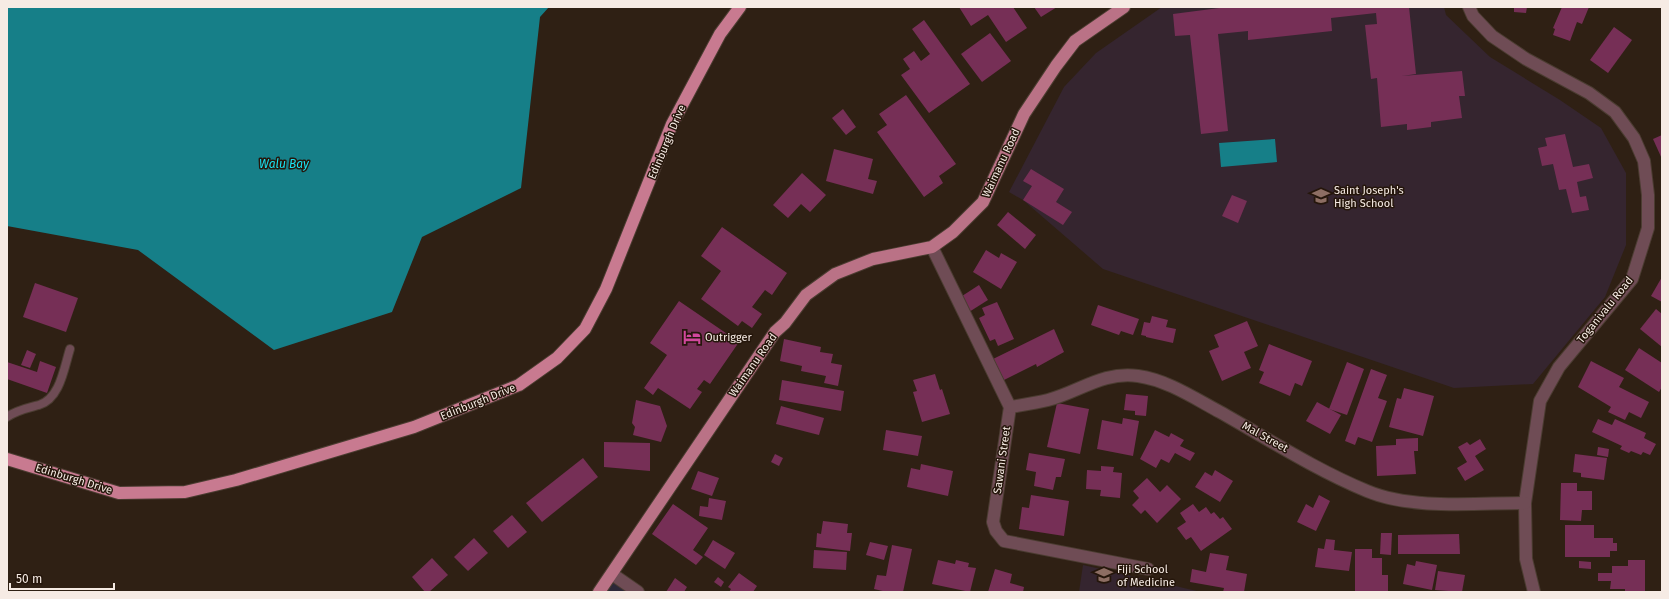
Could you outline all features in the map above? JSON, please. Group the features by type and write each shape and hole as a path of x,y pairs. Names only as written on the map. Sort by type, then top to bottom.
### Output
{"highway":[{"name":"Edinburgh Drive","path":"7,459 118,493 185,492 236,480 414,427 520,385 557,358 584,329 606,289 672,124 720,34 740,7"}],"main road":[{"name":"Waimanu Road","path":"599,592 775,332 786,323 806,295 835,274 873,259 932,247 953,232 983,202 1024,114 1056,66 1075,41 1124,7"}],"street":[{"name":"Toganivalu Road","path":"1469,7 1473,16 1492,36 1526,59 1589,93 1615,112 1634,138 1644,161 1648,195 1648,228 1632,279 1559,367 1540,401 1525,503 1526,559 1534,592"},
{"path":"932,247 1010,407"},
{"name":"Mal Street","path":"1010,407 1049,400 1098,379 1117,375 1136,375 1155,379 1188,394 1322,469 1367,492 1407,503 1525,503"},
{"name":"Sawani Street","path":"1010,407 993,522 996,532 1004,541 1148,569"},
{"path":"612,574 638,592"}],"lane":[{"path":"7,417 22,409 41,405 50,400 57,388 70,350"}],"shaded area":[{"name":"Saint Joseph's High School","path":"1162,7 1444,7 1446,15 1490,57 1560,100 1601,128 1626,173 1626,245 1605,297 1533,384 1454,388 1103,269 1023,200 1009,192 1064,87 1096,53"},
{"name":"Fiji School of Medicine","path":"1083,565 1171,585 1201,592 1079,592"},
{"path":"608,579 627,592 599,592"}],"water":[{"name":"Walu Bay","path":"7,7 549,7 540,17 521,188 422,237 392,312 274,350 138,250 7,226"},
{"path":"1275,139 1277,162 1221,167 1219,143"}],"building":[{"path":"959,7 1013,7 1027,28 1006,42 988,15 971,26"},
{"path":"1034,7 1057,7 1041,17"},
{"path":"1227,7 1409,7 1416,74 1402,76 1462,71 1465,96 1459,96 1462,118 1431,122 1431,127 1407,130 1407,124 1381,127 1377,78 1371,79 1365,25 1377,24 1376,13 1331,18 1332,31 1248,40 1248,31 1218,34 1228,131 1201,134 1190,35 1175,36 1173,14"},
{"path":"1514,7 1527,7 1526,13 1514,12"},
{"path":"1562,7 1589,7 1582,24 1577,22 1570,41 1553,35 1555,29 1553,28"},
{"path":"924,20 970,84 929,113 901,75 910,69 903,59 914,51 921,61 930,54 912,29"},
{"path":"1614,27 1632,40 1608,73 1590,60"},
{"path":"990,33 1011,61 982,82 961,54"},
{"path":"906,95 956,164 939,176 943,183 924,197 877,132 887,125 879,114"},
{"path":"843,109 856,127 846,135 832,118"},
{"path":"1565,134 1573,167 1589,164 1593,178 1577,182 1580,197 1586,196 1589,210 1572,213 1566,189 1559,190 1553,164 1542,166 1538,148 1547,146 1545,138"},
{"path":"1662,135 1662,159 1653,139"},
{"path":"834,149 873,159 868,179 877,181 873,194 826,181"},
{"path":"1031,169 1064,189 1056,202 1072,212 1063,225 1023,200 1032,186 1023,181"},
{"path":"802,173 826,195 810,212 801,204 788,218 773,205"},
{"path":"1232,195 1247,201 1238,223 1222,216"},
{"path":"1008,212 1036,235 1025,249 997,225"},
{"path":"722,227 787,273 772,295 765,290 752,307 762,314 752,328 742,321 738,326 701,299 721,271 701,256"},
{"path":"986,250 999,258 1001,253 1017,262 1001,289 973,272"},
{"path":"1662,277 1662,302 1651,296"},
{"path":"35,283 78,298 66,332 23,317"},
{"path":"979,285 988,300 969,312 959,298"},
{"path":"679,301 739,342 710,384 704,380 697,389 702,392 690,409 658,388 653,395 644,388 667,355 650,343"},
{"path":"997,302 1014,339 998,346 995,339 990,341 979,318 985,315 982,308"},
{"path":"1098,305 1139,319 1133,335 1121,331 1119,335 1091,325"},
{"path":"1656,309 1662,314 1662,347 1640,329"},
{"path":"1152,316 1168,320 1166,327 1176,329 1173,343 1141,335 1144,322 1150,323"},
{"path":"1247,321 1258,346 1244,352 1251,368 1222,381 1209,351 1219,347 1214,335"},
{"path":"1054,329 1064,352 1037,367 1036,364 1004,380 993,359"},
{"path":"784,339 821,347 820,352 833,354 831,363 842,365 838,386 824,383 826,376 801,371 802,366 780,361"},
{"path":"1269,344 1312,361 1302,386 1295,383 1290,396 1259,383 1264,372 1259,370"},
{"path":"1639,348 1662,363 1662,387 1659,392 1625,370"},
{"path":"27,350 36,354 30,368 21,365"},
{"path":"40,361 56,367 47,393 7,379 7,362 37,372"},
{"path":"1591,361 1624,378 1619,387 1649,402 1641,418 1629,412 1625,420 1608,412 1611,407 1578,387"},
{"path":"1347,362 1364,369 1347,415 1329,409"},
{"path":"1371,369 1387,375 1378,398 1387,401 1372,442 1358,437 1355,445 1345,441"},
{"path":"935,374 940,390 942,389 950,414 922,422 913,392 917,391 913,380"},
{"path":"782,380 844,391 841,411 779,400"},
{"path":"1404,388 1434,396 1423,436 1389,427 1397,398 1401,399"},
{"path":"1126,394 1148,396 1146,416 1135,415 1135,411 1124,410"},
{"path":"636,400 660,406 667,426 661,442 633,435 635,427 632,423"},
{"path":"1317,402 1341,415 1330,434 1306,421"},
{"path":"1057,403 1089,409 1080,454 1047,447"},
{"path":"781,406 824,418 819,435 776,424"},
{"path":"1123,418 1139,421 1133,456 1097,449 1102,420 1122,424"},
{"path":"1598,419 1612,425 1615,419 1646,433 1644,438 1656,444 1650,455 1643,452 1641,455 1631,451 1629,453 1620,449 1622,446 1592,432"},
{"path":"886,430 922,436 918,456 883,450"},
{"path":"1155,430 1169,437 1171,433 1184,440 1180,446 1195,453 1190,461 1175,453 1169,463 1161,459 1156,468 1140,459"},
{"path":"1418,438 1418,451 1414,451 1416,474 1377,476 1376,446 1396,445 1396,439"},
{"path":"1480,439 1486,449 1475,456 1484,470 1465,481 1457,468 1467,462 1458,447 1467,442 1470,445"},
{"path":"604,442 650,443 650,471 604,467"},
{"path":"1598,447 1609,449 1608,457 1597,455"},
{"path":"1029,453 1065,459 1061,477 1056,477 1053,490 1034,486 1036,472 1026,470"},
{"path":"775,454 783,458 779,466 771,462"},
{"path":"1575,454 1607,458 1604,480 1581,477 1581,473 1573,472"},
{"path":"583,458 598,477 542,522 526,503"},
{"path":"921,464 953,471 948,496 907,487 911,468 920,470"},
{"path":"1101,466 1114,467 1113,472 1122,473 1120,498 1100,496 1101,490 1086,489 1087,470 1101,471"},
{"path":"1215,470 1233,481 1220,502 1195,487 1205,472 1212,476"},
{"path":"698,471 719,478 712,496 691,489"},
{"path":"1147,478 1160,492 1167,485 1181,499 1157,523 1145,510 1141,514 1132,505 1139,498 1133,491"},
{"path":"1561,483 1577,483 1577,491 1592,491 1592,510 1582,510 1581,521 1560,520"},
{"path":"1031,495 1069,501 1064,536 1019,529 1022,507 1029,508"},
{"path":"1319,495 1330,501 1316,531 1297,522 1306,504 1313,508"},
{"path":"709,498 726,501 722,520 699,516 700,506 708,507"},
{"path":"673,504 708,528 693,550 703,557 696,565 652,534"},
{"path":"1193,504 1199,512 1206,507 1211,514 1214,512 1220,519 1223,517 1232,529 1201,551 1191,537 1186,540 1177,528 1186,522 1180,513"},
{"path":"512,515 527,532 508,548 493,531"},
{"path":"823,521 848,524 847,533 852,533 850,551 816,547 817,533 821,534"},
{"path":"1565,525 1594,525 1594,538 1613,538 1613,543 1617,543 1617,551 1610,551 1610,557 1565,557"},
{"path":"1381,533 1392,533 1391,555 1380,554"},
{"path":"1459,534 1460,554 1398,554 1398,535"},
{"path":"474,538 488,553 468,571 454,557"},
{"path":"1326,539 1335,540 1334,550 1352,552 1349,571 1315,567 1318,548 1324,549"},
{"path":"713,540 735,553 725,569 704,555"},
{"path":"870,542 888,546 884,560 866,555"},
{"path":"892,545 912,549 903,592 887,592 874,589 877,575 886,576"},
{"path":"1355,549 1372,549 1372,558 1382,558 1382,575 1388,575 1388,592 1355,592"},
{"path":"814,550 847,552 846,570 813,568"},
{"path":"1210,553 1229,556 1226,570 1247,574 1244,592 1223,592 1224,588 1190,582 1192,569 1206,572"},
{"path":"432,558 448,575 429,592 425,592 412,577"},
{"path":"938,560 955,564 956,560 969,563 968,567 976,568 970,592 932,584"},
{"path":"1628,560 1645,560 1645,592 1625,592 1625,589 1610,589 1611,581 1598,581 1598,573 1612,573 1612,566 1628,566"},
{"path":"1416,561 1437,565 1432,590 1403,584 1407,564 1415,566"},
{"path":"1579,561 1591,562 1591,569 1579,568"},
{"path":"995,569 1012,574 1010,583 1024,587 1023,592 988,592"},
{"path":"1438,571 1465,575 1462,592 1435,590"},
{"path":"739,573 757,586 753,592 729,592 731,589 728,587"},
{"path":"718,577 724,582 721,587 714,582"},
{"path":"675,578 687,587 684,592 666,592"}],"place":[{"name":"Saint Joseph's High School","path":"1321,196"},
{"name":"Outrigger","path":"692,337"},
{"name":"Fiji School of Medicine","path":"1104,575"}]}
